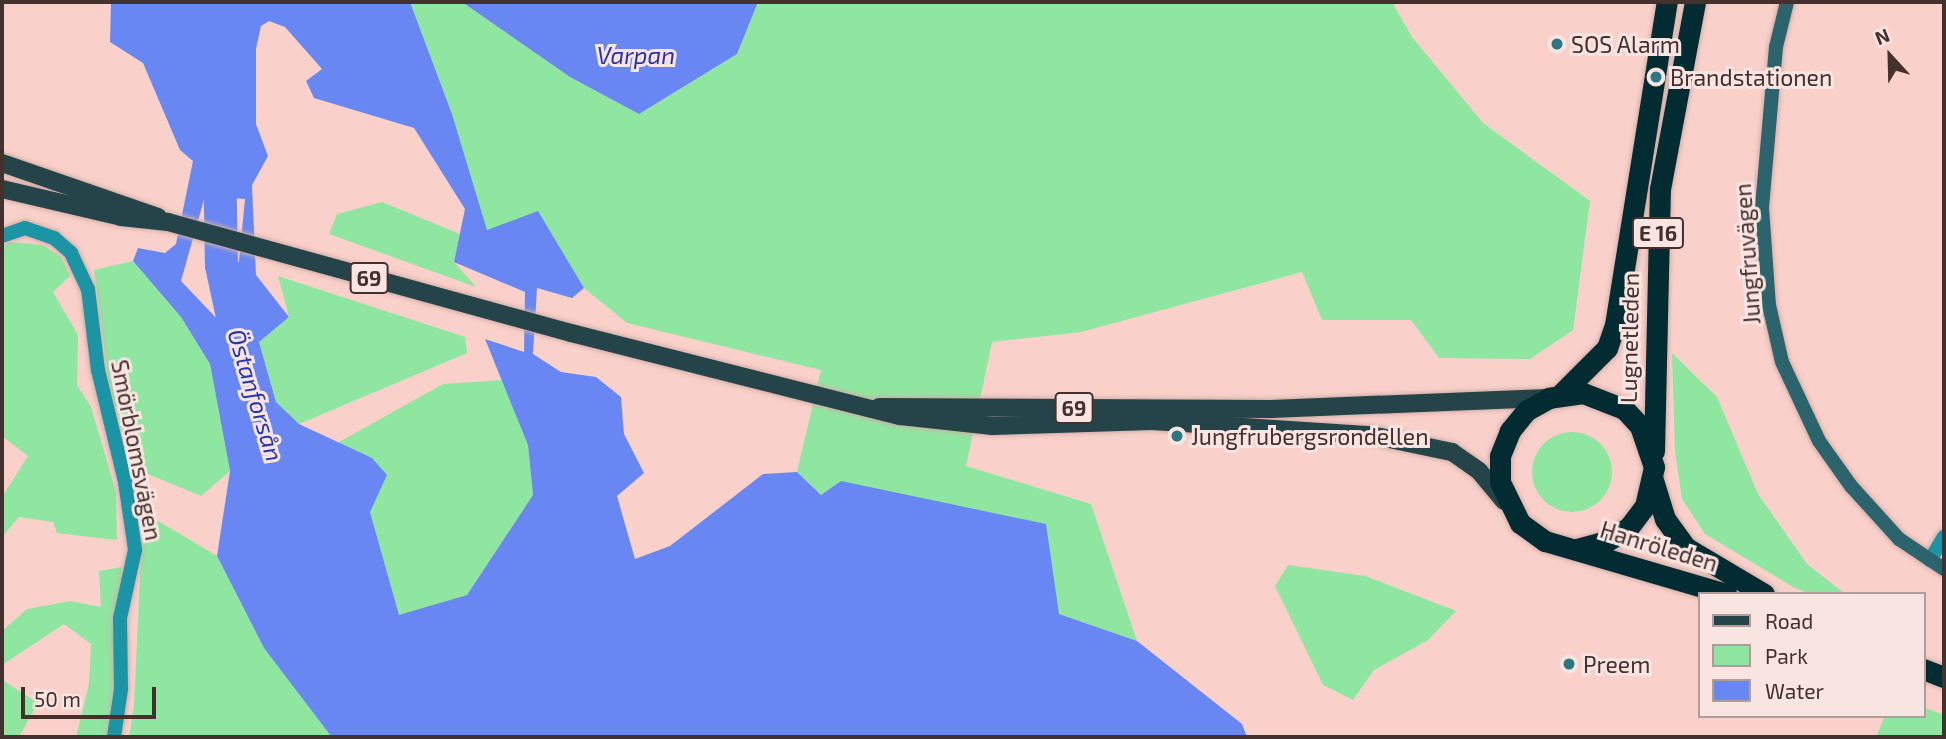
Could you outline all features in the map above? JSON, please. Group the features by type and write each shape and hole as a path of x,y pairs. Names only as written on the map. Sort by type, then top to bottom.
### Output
{"highway":[{"name":"Lugnetleden","path":"1555,396 1607,348 1615,325 1667,2"},
{"name":"Lugnetleden","path":"1653,474 1660,189 1695,2"},
{"name":"E 16","path":"1555,396 1605,398 1624,409 1640,426 1653,474"},
{"path":"1555,396 1526,411 1510,431 1500,456 1500,482 1508,506 1535,536 1577,549 1607,541 1629,527 1645,506 1653,474"},
{"name":"Hanröleden","path":"1653,474 1665,519 1685,547 1761,592"},
{"name":"Hanröleden","path":"1577,549 1719,592"},
{"path":"1925,669 1944,677"}],"main road":[{"name":"69","path":"2,163 138,207 168,222"},
{"name":"69","path":"2,189 121,218 168,222 571,333 876,408 961,424 1191,422 1371,435 1452,452 1479,471 1508,506"},
{"name":"69","path":"876,408 902,404 1271,409 1555,396"}],"street":[{"name":"Jungfruvägen","path":"1787,2 1776,47 1762,208 1769,305 1782,362 1819,441 1851,486 1892,532 1944,569"},
{"name":"Smörblomsvägen","path":"2,236 25,228 54,237 71,253 88,289 98,370 125,482 135,550 120,618 121,689 114,737"},
{"path":"1930,559 1944,537"}],"green space":[{"path":"410,2 462,2 570,77 639,114 737,54 758,2 1392,2 1412,37 1483,123 1590,201 1573,330 1530,359 1439,358 1411,320 1322,320 1302,272 1081,332 992,342 966,466 1091,504 1137,641 1059,614 841,481 821,495 797,472 821,370 627,323 584,288 538,212 487,231 452,114"},
{"path":"382,202 460,234 454,262 476,287 329,234 337,214"},
{"path":"10,242 43,245 61,257 70,276 53,292 78,335 77,385 91,407 116,492 117,540 57,533 53,522 19,517 2,537 2,497 28,456 2,436 2,246"},
{"path":"133,261 181,317 210,364 230,471 201,496 131,467 108,378 94,270"},
{"path":"278,276 465,337 467,353 299,424 276,402 259,342 289,317"},
{"path":"1672,353 1717,397 1758,494 1807,564 1842,592 1806,592 1795,588 1705,534 1682,499 1675,451"},
{"path":"503,380 528,445 533,495 467,595 399,616 370,512 339,442 443,384"},
{"path":"1564,432 1580,432 1601,443 1612,464 1612,480 1601,501 1580,512 1564,512 1550,506 1538,494 1532,480 1532,464 1538,450 1550,438"},
{"path":"143,512 217,556 264,648 336,737 129,737 134,705"},
{"path":"1288,565 1365,576 1456,611 1428,640 1374,670 1353,700 1323,685 1275,586"},
{"path":"122,567 119,697 108,737 76,737 89,684 91,644 64,624 2,665 2,631 27,609 70,601 101,607 99,571"},
{"path":"2,680 38,703 19,737 2,737"},
{"path":"1925,708 1944,715 1944,737 1876,737 1884,718 1925,718"}],"water":[{"path":"111,2 410,2 452,114 487,230 538,211 584,288 572,298 537,288 533,354 561,372 596,377 621,397 624,434 644,473 617,496 635,559 670,546 763,474 797,472 821,495 841,481 1046,524 1059,614 1137,641 1242,724 1247,737 331,736 264,648 217,556 230,471 210,364 181,317 133,261 138,248 165,253 176,244 193,161 180,150 143,63 110,42","holes":["269,21 285,27 322,69 306,81 314,98 414,128 465,209 454,262 525,292 524,352 485,339 528,445 533,495 467,595 399,615 370,512 387,475 372,458 299,424 276,402 259,342 289,317 256,275 252,185 268,156 256,124 256,49 261,26","205,196 245,199 239,261 226,277 221,323 181,281"]},
{"name":"Varpan","path":"462,2 758,2 737,54 639,114 570,77"}],"waterway":[{"name":"Östanforsån","path":"219,152 221,265 236,335"}],"place":[{"name":"SOS Alarm","path":"1557,44"},
{"name":"Brandstationen","path":"1656,77"},
{"name":"Jungfrubergsrondellen","path":"1177,436"},
{"name":"Preem","path":"1569,664"}]}
